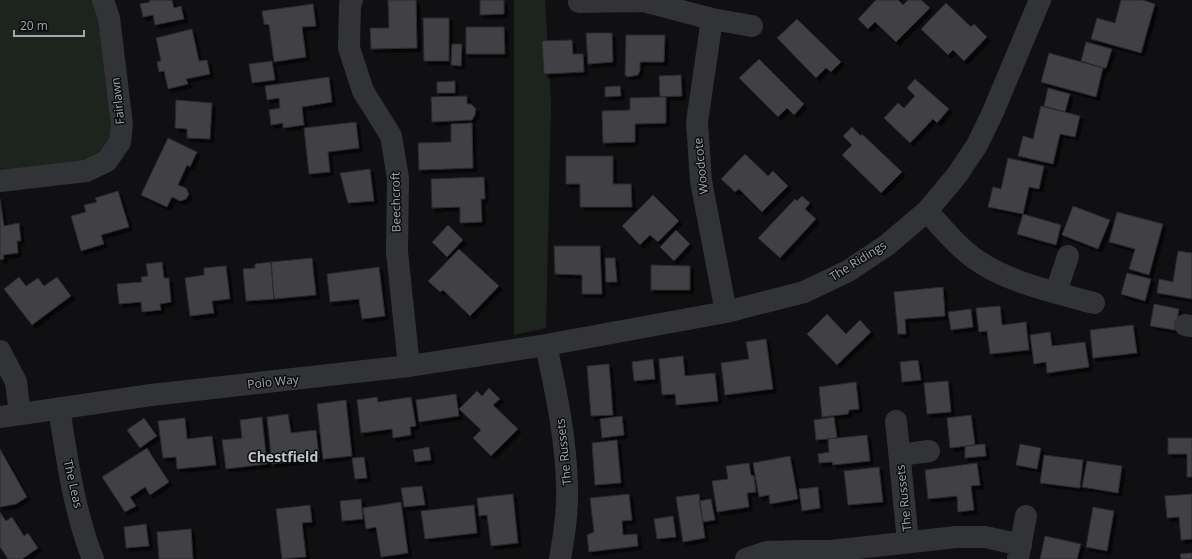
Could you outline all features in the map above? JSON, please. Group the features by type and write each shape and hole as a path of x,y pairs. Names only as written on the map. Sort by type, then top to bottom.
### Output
{"street":[{"name":"Fairlawn","path":"0,181 86,172 107,161 120,142 122,124 109,18 103,0"},
{"name":"Beechcroft","path":"352,0 350,4 349,48 363,91 391,136 398,178 397,252 409,366"},
{"path":"579,2 609,0 644,1 712,19 752,26"},
{"name":"The Ridings","path":"546,345 726,312 804,292 848,271 887,244 927,211 957,175 977,145 993,112 1040,0"},
{"name":"Woodcote","path":"712,19 697,122 701,181 726,312"},
{"path":"927,211 965,252 988,266 1018,281 1094,303"},
{"path":"1056,292 1068,256"},
{"name":"Polo Way","path":"10,415 151,395 409,366 546,345"},
{"name":"The Russets","path":"546,345 559,408 568,488 566,521 560,559"},
{"path":"0,351 16,382 10,415"},
{"name":"The Leas","path":"59,408 70,479 93,559"},
{"name":"The Russets","path":"896,420 908,542"},
{"name":"The Russets","path":"900,455 929,451"},
{"name":"The Russets","path":"746,559 767,552 831,551 956,537 985,537 1020,552 1026,516"}],"shaded area":[{"path":"0,0 97,0 115,125 107,150 84,164 0,176"},
{"path":"514,0 545,0 551,104 546,328 514,335"}],"building":[{"path":"149,0 172,0 174,8 181,6 184,19 155,25 153,15 143,17 140,4 150,2"},
{"path":"388,0 416,0 417,48 371,49 370,28 389,28"},
{"path":"480,0 504,0 504,14 480,15"},
{"path":"876,0 898,0 903,5 908,0 921,0 930,8 896,42 875,22 868,29 858,19"},
{"path":"1121,0 1143,0 1155,4 1141,53 1091,39 1097,18 1115,23"},
{"path":"946,3 971,27 974,24 987,37 964,61 953,50 948,55 921,29"},
{"path":"313,4 316,26 302,27 306,57 274,62 269,25 264,24 262,11"},
{"path":"423,18 449,18 449,61 424,61"},
{"path":"797,19 841,62 831,72 826,68 816,78 777,38"},
{"path":"466,27 504,27 505,54 466,54"},
{"path":"192,29 199,61 207,60 210,74 186,79 188,84 168,89 164,71 159,72 157,62 161,61 156,38"},
{"path":"586,33 612,33 613,62 588,64"},
{"path":"626,35 665,35 664,62 640,62 640,70 638,75 628,77 625,75"},
{"path":"572,40 573,54 583,54 584,72 544,74 542,41"},
{"path":"1086,42 1112,49 1106,68 1081,61"},
{"path":"452,44 462,44 461,66 451,65"},
{"path":"1049,53 1103,68 1096,97 1041,82"},
{"path":"759,59 804,104 794,115 787,108 778,117 739,78"},
{"path":"272,61 275,80 252,83 249,64"},
{"path":"681,75 682,96 660,97 659,76"},
{"path":"329,77 332,102 302,107 304,125 283,128 283,123 271,125 269,110 280,108 279,98 267,100 265,86"},
{"path":"915,79 949,109 937,123 933,119 910,143 884,118 898,103 904,108 915,96 907,88"},
{"path":"455,81 455,93 437,93 437,82"},
{"path":"620,86 621,96 605,97 605,87"},
{"path":"1048,88 1070,94 1065,112 1044,106"},
{"path":"467,96 467,104 471,104 476,109 472,120 432,122 431,97"},
{"path":"666,97 666,123 635,124 635,142 603,143 602,111 630,110 630,98"},
{"path":"176,100 212,103 210,139 187,138 187,129 175,128"},
{"path":"1041,106 1080,116 1075,137 1060,134 1053,164 1018,156 1023,136 1033,139"},
{"path":"356,122 359,148 328,152 330,172 309,174 304,128"},
{"path":"472,123 473,168 419,170 418,143 451,142 451,124"},
{"path":"852,127 861,136 862,134 902,172 881,193 842,155 852,145 843,136"},
{"path":"168,138 197,152 190,167 187,165 178,185 186,188 189,194 186,199 180,201 172,197 167,207 141,195"},
{"path":"745,154 768,176 773,171 788,186 762,212 739,189 735,192 721,179"},
{"path":"566,156 613,156 613,184 631,184 632,207 580,207 580,184 566,184"},
{"path":"1008,158 1044,166 1039,189 1029,187 1023,214 988,207 993,187 1001,189"},
{"path":"370,169 374,201 348,203 340,173"},
{"path":"484,177 485,199 481,199 482,222 460,223 460,207 432,208 431,179"},
{"path":"118,191 129,227 101,235 104,244 81,251 71,216 86,212 84,205 97,202 95,198"},
{"path":"653,195 679,221 658,242 650,235 640,245 622,226"},
{"path":"802,196 810,203 805,209 816,219 780,258 758,238 795,199 797,201"},
{"path":"0,199 4,226 19,223 21,241 17,241 18,253 3,255 4,259 0,260"},
{"path":"1073,206 1110,220 1098,249 1062,235"},
{"path":"1117,212 1163,224 1149,275 1129,269 1135,249 1109,242"},
{"path":"1023,214 1061,225 1056,245 1017,234"},
{"path":"448,225 463,240 447,257 432,242"},
{"path":"676,230 690,244 674,261 660,247"},
{"path":"554,246 600,246 602,294 582,294 582,275 555,274"},
{"path":"459,249 499,286 470,316 443,290 440,292 428,281"},
{"path":"1178,251 1192,253 1192,299 1157,293 1159,279 1173,282"},
{"path":"312,258 316,295 274,299 271,262"},
{"path":"605,258 615,258 617,282 606,282"},
{"path":"162,262 164,278 169,278 171,302 160,304 161,310 142,312 141,302 119,304 117,284 142,282 141,277 148,276 146,264"},
{"path":"271,262 274,299 246,301 243,269 255,268 255,264"},
{"path":"651,265 690,266 690,290 651,290"},
{"path":"226,266 230,299 212,301 214,313 190,316 185,278 204,275 204,268"},
{"path":"379,267 385,316 362,319 359,299 330,302 327,274"},
{"path":"1127,273 1151,279 1145,301 1121,294"},
{"path":"19,277 26,286 38,278 44,286 57,277 71,296 32,325 4,289"},
{"path":"943,287 945,316 905,319 906,334 898,334 894,292"},
{"path":"1154,304 1179,309 1175,330 1150,326"},
{"path":"1000,306 1002,325 1026,322 1029,350 990,354 987,331 979,332 976,308"},
{"path":"971,309 973,327 951,330 948,312"},
{"path":"827,314 846,334 860,320 871,332 837,365 807,334"},
{"path":"1133,325 1137,353 1093,358 1090,330"},
{"path":"1050,332 1052,346 1085,342 1089,367 1047,373 1046,362 1034,364 1030,335"},
{"path":"766,339 773,389 725,395 721,363 749,359 746,342"},
{"path":"683,356 685,376 715,373 718,401 676,405 675,394 662,395 659,359"},
{"path":"653,359 655,379 634,381 632,362"},
{"path":"918,360 921,380 902,382 900,362"},
{"path":"609,364 613,415 591,416 587,366"},
{"path":"948,381 951,412 927,414 924,383"},
{"path":"856,382 859,409 849,410 848,414 822,417 819,387"},
{"path":"489,388 500,399 493,405 518,429 491,456 473,438 481,430 459,409 477,391 482,396"},
{"path":"456,394 459,416 419,422 416,400"},
{"path":"377,397 378,402 411,397 416,426 410,427 411,435 393,438 392,429 361,433 357,400"},
{"path":"346,400 352,456 323,459 317,404"},
{"path":"288,414 291,433 316,430 319,458 272,464 267,417"},
{"path":"971,415 975,445 950,448 947,418"},
{"path":"622,416 624,435 602,438 600,419"},
{"path":"262,417 267,464 226,469 222,440 242,438 240,420"},
{"path":"834,417 837,438 816,440 814,420"},
{"path":"144,418 157,436 140,448 127,430"},
{"path":"185,418 187,439 212,436 216,465 177,469 176,457 163,458 158,421"},
{"path":"867,435 870,461 833,465 832,462 819,463 818,454 829,452 828,439"},
{"path":"1168,438 1192,438 1192,477 1187,477 1187,454 1168,454"},
{"path":"617,440 621,483 595,485 592,443"},
{"path":"985,444 986,456 965,458 965,446"},
{"path":"1020,444 1041,448 1037,469 1016,465"},
{"path":"429,447 431,460 415,462 413,450"},
{"path":"147,448 169,482 150,495 145,487 130,497 136,506 125,512 102,477"},
{"path":"0,449 27,497 16,504 0,507"},
{"path":"1044,455 1083,460 1080,488 1040,483"},
{"path":"790,456 798,499 770,504 769,495 759,497 753,463"},
{"path":"364,457 367,478 355,479 352,458"},
{"path":"1087,461 1122,466 1118,493 1082,487"},
{"path":"749,463 751,475 754,476 756,492 747,493 749,507 717,512 712,481 728,479 726,466"},
{"path":"977,463 980,485 971,486 974,510 958,512 957,496 928,499 925,470"},
{"path":"879,467 883,502 848,505 844,471"},
{"path":"422,486 425,505 404,507 401,488"},
{"path":"818,487 820,508 802,511 799,489"},
{"path":"513,494 518,543 491,546 487,515 479,516 477,498"},
{"path":"629,494 632,520 622,521 623,535 637,534 638,546 589,552 587,535 594,532 590,498"},
{"path":"699,494 705,538 683,542 676,497"},
{"path":"1192,494 1192,539 1181,540 1179,517 1167,518 1165,496"},
{"path":"361,499 363,519 342,521 340,501"},
{"path":"711,499 715,520 703,522 699,501"},
{"path":"401,502 408,553 381,557 376,527 366,529 363,508"},
{"path":"310,505 312,522 302,523 306,557 282,559 276,509"},
{"path":"474,505 477,533 425,539 421,511"},
{"path":"1093,507 1114,511 1107,551 1086,547"},
{"path":"0,512 6,521 12,517 24,536 28,533 38,548 22,559 8,559 0,547"},
{"path":"673,516 676,537 657,539 654,519"},
{"path":"146,524 149,546 126,548 124,527"},
{"path":"191,529 193,559 159,559 157,532"},
{"path":"1045,536 1081,544 1077,559 1040,559"},
{"path":"1192,553 1192,559 1181,559 1180,554"}],"district":[{"name":"Chestfield","path":"283,457"}]}
